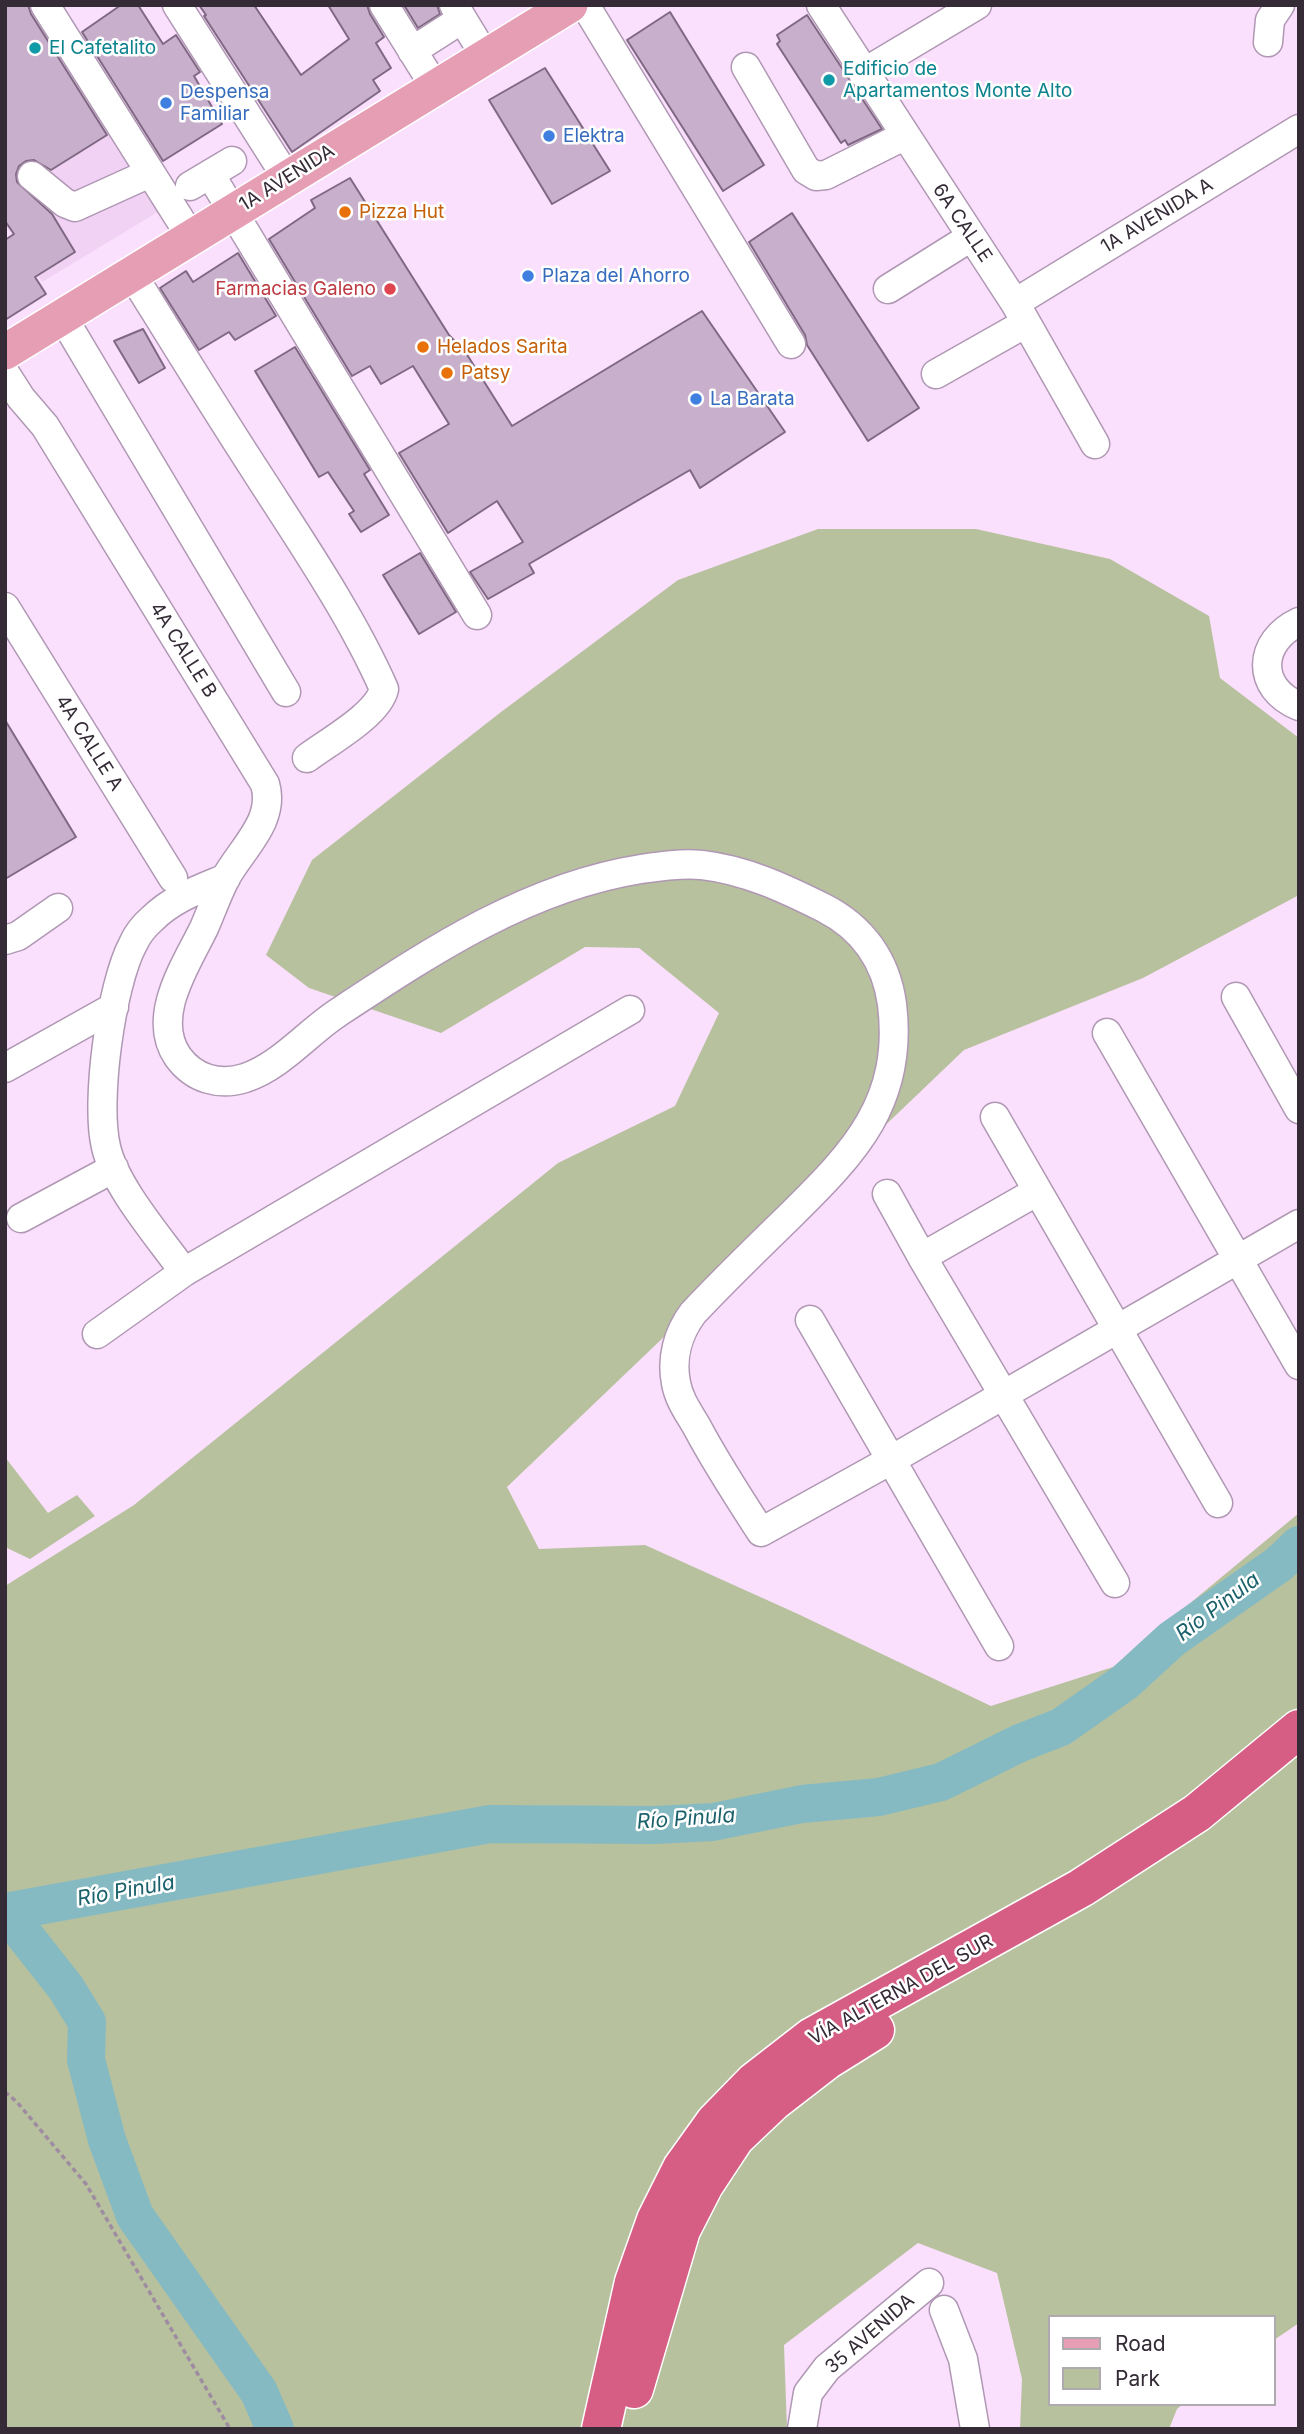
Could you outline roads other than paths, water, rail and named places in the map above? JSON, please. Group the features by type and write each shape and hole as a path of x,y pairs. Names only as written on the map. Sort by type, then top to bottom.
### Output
{"highway":[{"name":"VÍA ALTERNA DEL SUR","path":"601,2429 634,2282 656,2220 682,2168 715,2122 754,2082 812,2037 1081,1888 1198,1813 1299,1729"},
{"name":"VÍA ALTERNA DEL SUR","path":"625,2429 636,2381 681,2230 704,2185 735,2138 774,2101 827,2060 886,2023 1095,1911 1210,1836 1299,1765"}],"main road":[{"name":"1A AVENIDA","path":"7,358 62,316 569,5"}],"street":[{"path":"45,5 191,237"},
{"path":"177,5 287,178"},
{"path":"383,5 435,87"},
{"path":"585,5 792,344"},
{"path":"602,5 711,183"},
{"name":"6A CALLE","path":"821,5 1020,313 1096,444"},
{"path":"863,73 977,5"},
{"path":"1268,42 1270,20 1280,5"},
{"path":"412,51 458,12 485,56"},
{"path":"746,67 806,170 812,175 826,175 904,136"},
{"name":"1A AVENIDA A","path":"936,374 1020,313 1299,129"},
{"path":"32,176 65,203 75,207 150,173"},
{"path":"211,174 477,615"},
{"path":"888,289 971,237"},
{"path":"132,274 304,546 373,663 384,689 380,701 370,712 307,758"},
{"path":"62,316 286,692"},
{"name":"4A CALLE B","path":"7,358 38,391 45,426 265,784 268,794 263,820 226,878 176,986 168,1019 168,1032 176,1054 190,1070 213,1081 248,1077 264,1069 336,1014 391,978 493,917 522,903 586,880 669,865 722,868 785,889 829,911 855,928 869,943 881,964 890,989 894,1022 893,1051 886,1086 877,1112 837,1170 684,1324 676,1349 676,1381 681,1399 709,1451 761,1532 891,1461"},
{"name":"4A CALLE A","path":"5,607 173,878"},
{"path":"1299,622 1284,629 1265,663 1268,677 1277,690 1290,703 1299,706"},
{"path":"184,1272 114,1168 106,1147 102,1085 114,1007 133,943 151,920 184,895 226,878"},
{"path":"5,940 18,936 58,908"},
{"path":"1236,997 1299,1109"},
{"path":"5,1068 114,1007"},
{"path":"97,1334 184,1272 630,1010"},
{"path":"1107,1033 1299,1364"},
{"path":"995,1117 1218,1503"},
{"path":"21,1218 114,1168"},
{"path":"922,1257 1036,1192"},
{"path":"887,1194 1115,1583"},
{"path":"891,1461 1299,1224"},
{"path":"810,1320 999,1646"},
{"name":"35 AVENIDA","path":"802,2428 807,2393 827,2368 929,2283"},
{"path":"944,2310 964,2359 975,2429"}],"waterway":[{"name":"Río Pinula","path":"5,1912 490,1824 655,1825 713,1822 802,1804 879,1797 941,1782 1020,1743 1061,1727 1125,1682 1172,1639 1279,1564 1299,1545"},
{"path":"7,1913 66,1988 87,2022 86,2060 107,2140 135,2216 259,2392 275,2429"}],"place":[{"name":"El Cafetalito","path":"35,48"},
{"name":"Edificio de Apartamentos Monte Alto","path":"829,80"},
{"name":"Despensa Familiar","path":"166,103"},
{"name":"Elektra","path":"549,136"},
{"name":"Pizza Hut","path":"345,212"},
{"name":"Plaza del Ahorro","path":"528,276"},
{"name":"Farmacias Galeno","path":"390,289"},
{"name":"Helados Sarita","path":"423,347"},
{"name":"Patsy","path":"447,373"},
{"name":"La Barata","path":"696,399"}]}
